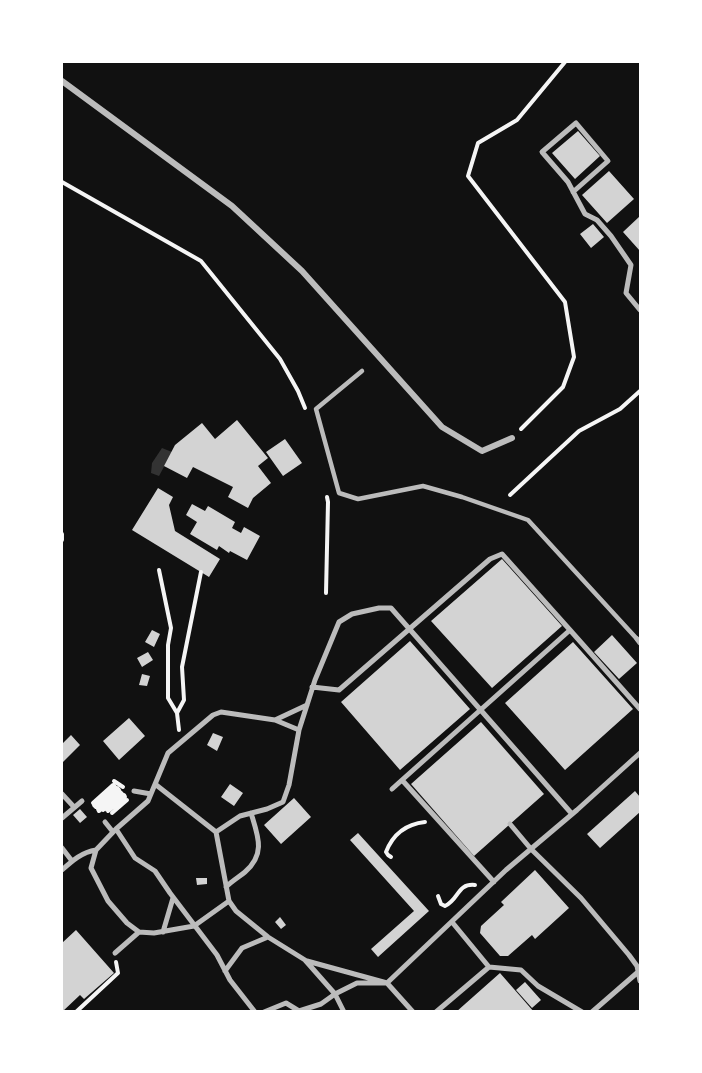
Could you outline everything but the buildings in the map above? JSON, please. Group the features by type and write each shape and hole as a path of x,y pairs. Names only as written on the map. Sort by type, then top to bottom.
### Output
{"street":[{"path":"62,81 232,206 302,270 442,428 482,451 512,438"},
{"path":"573,192 608,161 576,123 542,152 568,182 573,192 585,214 597,220 632,265 626,293 640,310"},
{"path":"312,687 339,690 490,559 502,554 640,709"},
{"path":"216,832 240,816 283,802 290,785 297,742 312,687 339,622 352,614 380,608 391,608 572,814"},
{"path":"392,789 570,630"},
{"path":"275,720 307,705"},
{"path":"229,901 194,926 154,933 139,932 127,923 108,901 91,868 96,850 114,830 148,801 168,753 213,715 221,712 275,720 300,729"},
{"path":"297,742 306,744"},
{"path":"264,1011 286,1003 299,1011 321,1004 357,983 387,983 484,891 640,753"},
{"path":"402,780 494,882"},
{"path":"155,784 216,832 229,901 236,911 268,937 305,960 387,983 412,1011"},
{"path":"134,791 151,794"},
{"path":"62,794 74,807"},
{"path":"62,818 82,801"},
{"path":"226,887 253,864 258,854 259,837 251,813"},
{"path":"104,819 135,858 155,871 217,955 230,980 255,1011"},
{"path":"510,824 531,849 581,898 629,955 637,966 640,981"},
{"path":"62,850 72,861"},
{"path":"62,870 87,852 96,850"},
{"path":"163,932 173,898"},
{"path":"452,922 489,967"},
{"path":"114,953 139,932"},
{"path":"225,971 242,948 268,937"},
{"path":"305,960 335,994 344,1011"},
{"path":"436,1011 489,967 521,970 538,986 582,1011"},
{"path":"592,1011 638,972"}],"lane":[{"path":"362,371 316,409 339,493 358,499 423,486 528,520 639,641"}],"path":[{"path":"512,438 563,387 574,357 565,302 468,176 478,143 517,120 565,62"},
{"path":"62,182 201,261 280,359 308,414"},
{"path":"510,495 579,432 620,409 640,391"},
{"path":"325,491 328,502 326,593"},
{"path":"62,534 62,540"},
{"path":"159,570 171,628 168,645 168,698 177,713 180,742"},
{"path":"177,713 183,700 182,667 201,572"},
{"path":"90,799 93,803 113,785 115,787 94,805 96,807 117,788 119,790 98,809 99,811 120,792 122,794 100,813 102,815 124,795 125,797 104,819"},
{"path":"128,799 130,801 104,819 128,799"},
{"path":"391,856 387,854 388,847 405,828 424,822 441,823"},
{"path":"438,896 441,904 445,906 451,903 466,885 474,885 484,891"},
{"path":"76,1011 118,973 114,953"}],"shaded area":[{"path":"162,448 172,452 159,476 151,473 152,463"}]}
